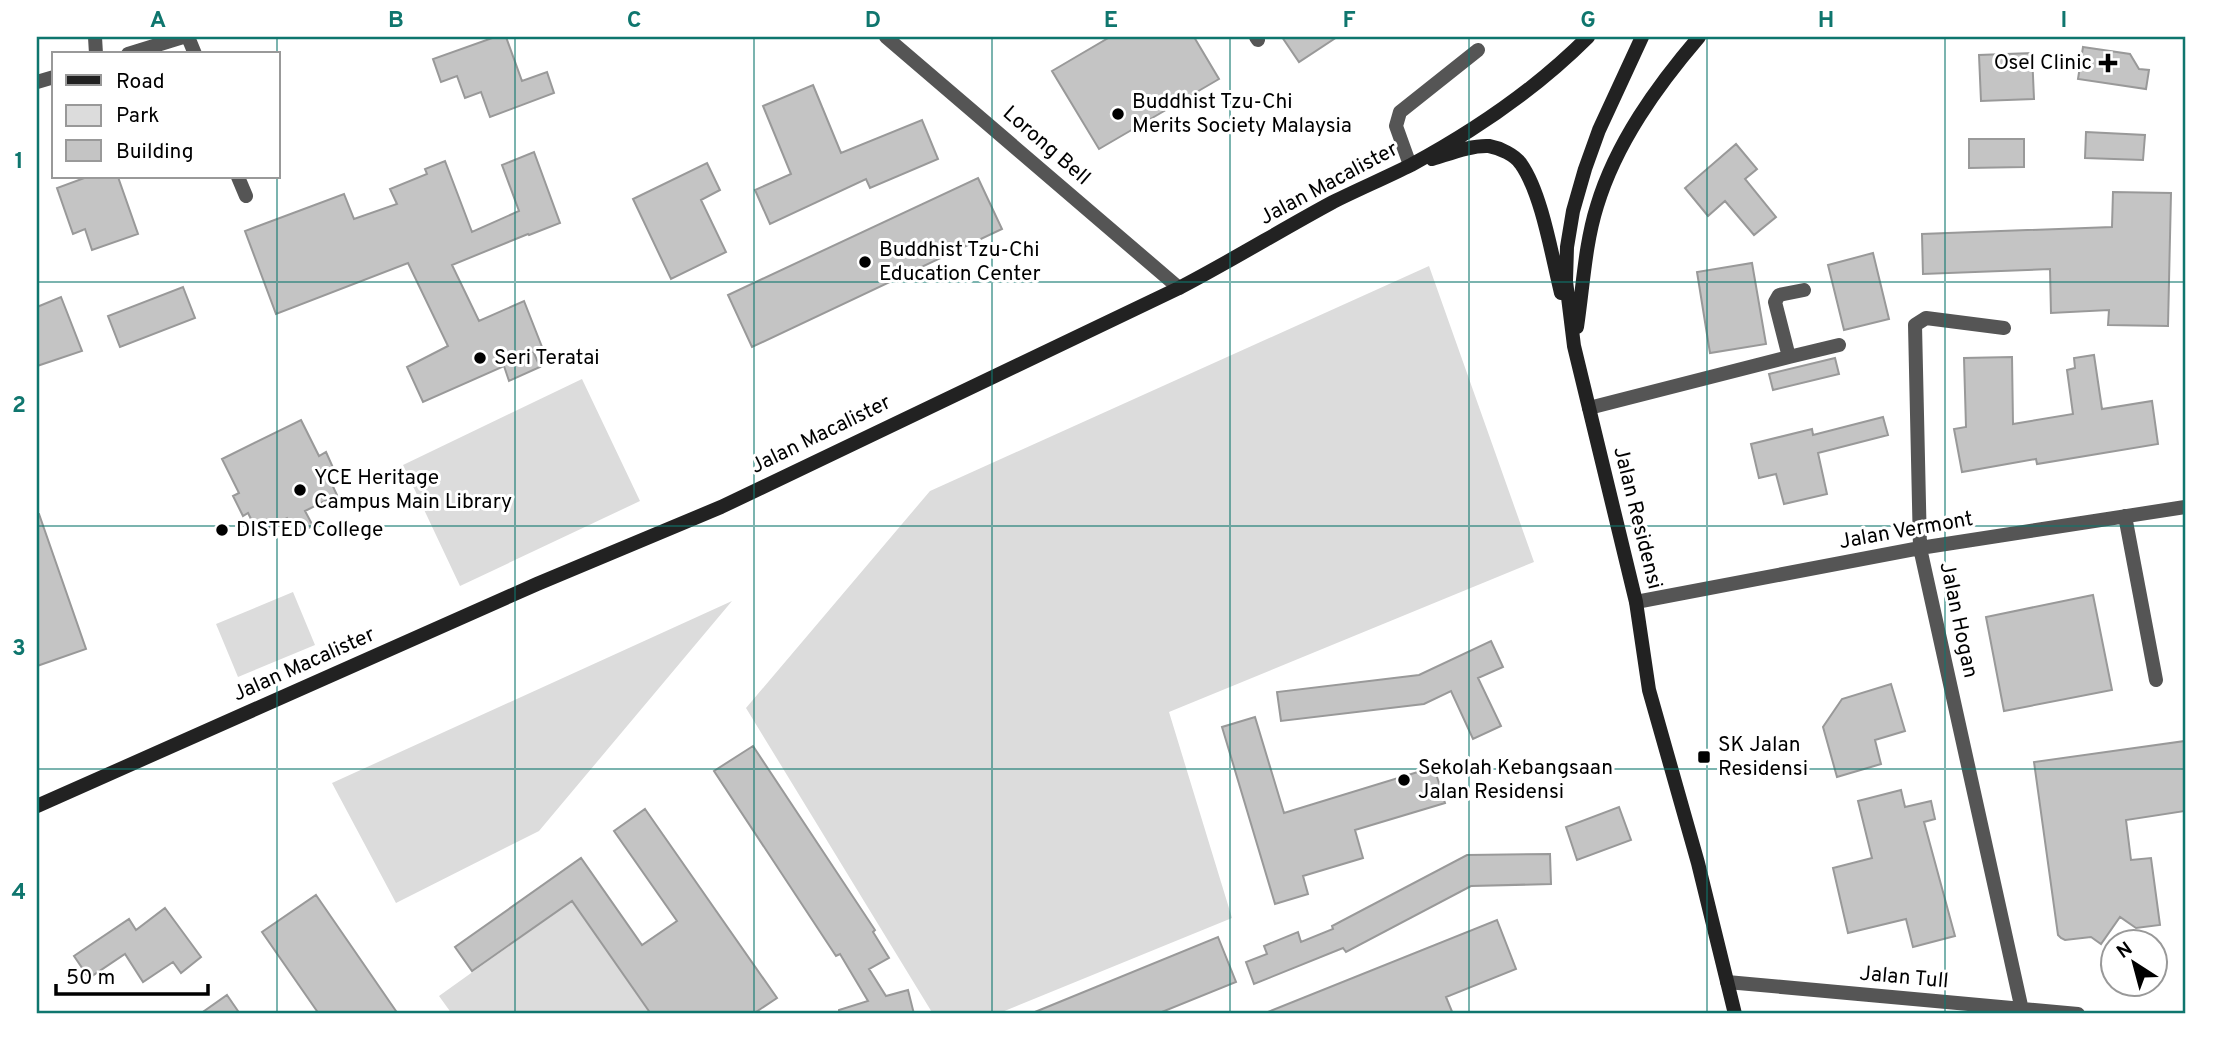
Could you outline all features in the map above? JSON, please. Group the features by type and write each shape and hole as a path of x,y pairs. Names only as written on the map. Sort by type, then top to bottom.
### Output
{"main road":[{"name":"Jalan Residensi","path":"1642,37 1585,169 1573,211 1567,247 1566,281 1574,346 1636,602 1649,690 1698,863 1735,1014"},
{"path":"1574,346 1591,229 1604,185 1638,119 1699,37"},
{"name":"Jalan Macalister","path":"37,806 537,584 721,507 1179,288 1330,204 1410,165 1465,134 1519,96 1586,38"},
{"path":"1410,165 1476,147 1490,146 1514,157 1522,164 1543,218 1574,346"}],"street":[{"path":"135,52 186,37"},
{"name":"Lorong Bell","path":"886,37 1179,288"},
{"path":"1410,165 1396,125 1400,112 1478,50"},
{"path":"238,178 246,196"},
{"path":"1789,357 1775,302 1779,295 1804,290"},
{"name":"Jalan Hogan","path":"2004,328 1926,318 1915,325 1920,548 2022,1010"},
{"path":"1589,408 1839,345"},
{"name":"Jalan Vermont","path":"1636,602 1920,548 2185,507"},
{"path":"2126,516 2156,680"},
{"name":"Jalan Tull","path":"1727,982 2078,1014"}],"green space":[{"path":"1429,266 1534,562 1169,712 1232,918 997,1014 933,1014 746,708 930,491"},
{"path":"582,379 640,501 460,586 403,465"},
{"path":"293,592 315,645 238,677 216,624"},
{"path":"732,601 539,831 396,903 332,783"},
{"path":"572,901 651,1014 452,1014 439,996"}],"building":[{"path":"495,37 506,37 522,81 547,72 554,93 490,117 481,92 465,98 457,76 441,82 433,59"},
{"name":"Buddhist Tzu-Chi Merits Society Malaysia","path":"1110,37 1194,37 1219,79 1099,149 1052,71"},
{"path":"1282,37 1337,37 1299,62"},
{"name":"Osel Clinic","path":"2083,47 2130,54 2139,69 2149,70 2146,89 2078,79"},
{"path":"2032,53 2034,99 1981,101 1979,55"},
{"path":"813,85 841,153 922,120 938,159 870,188 866,179 770,224 755,190 791,174 763,106"},
{"path":"2086,132 2145,135 2143,160 2085,158"},
{"path":"1969,139 2024,139 2024,167 1969,168"},
{"path":"1736,144 1757,169 1745,179 1776,217 1754,235 1725,201 1708,216 1685,188"},
{"path":"534,152 560,223 452,265 479,321 524,301 542,347 533,351 540,367 509,381 504,366 423,402 407,367 448,346 408,263 276,314 245,231 344,194 354,219 397,204 390,189 427,174 425,169 445,161 472,232 519,211 502,165"},
{"path":"707,163 720,190 701,200 726,252 671,279 633,199"},
{"path":"84,178 118,178 138,234 92,250 85,229 73,234 57,188"},
{"name":"Buddhist Tzu-Chi Education Center","path":"978,178 1002,229 752,347 728,295"},
{"path":"2113,192 2171,193 2168,326 2108,325 2109,310 2051,313 2050,269 1923,274 1922,234 2112,227"},
{"path":"1873,253 1889,319 1844,330 1828,265"},
{"path":"1752,263 1766,344 1710,353 1697,272"},
{"path":"183,287 195,318 120,347 108,316"},
{"path":"61,297 82,351 37,366 37,307"},
{"path":"2094,355 2102,409 2152,401 2158,444 2037,464 2036,459 1962,472 1954,429 1966,427 1964,358 2012,357 2013,424 2073,414 2067,370 2075,368 2074,358"},
{"path":"1835,358 1839,374 1773,390 1769,374"},
{"path":"1883,417 1888,435 1818,453 1827,494 1784,504 1776,474 1759,478 1751,444 1812,429 1813,435"},
{"path":"301,420 319,456 326,452 335,472 328,476 337,495 305,511 313,526 295,534 287,518 258,533 248,513 243,516 233,496 239,493 222,459"},
{"path":"37,514 86,649 37,666"},
{"path":"2093,595 2112,690 2004,711 1986,617"},
{"path":"1491,641 1503,667 1478,678 1501,726 1473,739 1451,691 1424,704 1281,721 1277,692 1419,675"},
{"path":"1891,684 1905,731 1875,740 1881,764 1837,777 1823,727 1842,699"},
{"path":"1255,717 1284,813 1434,767 1445,803 1355,830 1363,858 1303,876 1308,894 1275,904 1222,727"},
{"path":"2185,741 2185,811 2126,820 2131,860 2151,858 2160,925 2136,928 2120,917 2112,928 2100,928 2100,943 2091,937 2065,940 2058,935 2034,762"},
{"path":"753,746 875,930 873,932 889,958 869,969 886,996 908,990 914,1014 839,1014 839,1010 868,1001 840,954 836,956 714,771"},
{"path":"1901,790 1905,807 1931,801 1935,819 1924,822 1955,936 1913,947 1906,919 1848,933 1833,868 1872,858 1858,801"},
{"path":"1619,807 1631,840 1577,860 1566,827"},
{"path":"645,809 777,998 753,1014 651,1014 572,901 472,971 455,947 581,858 642,945 677,921 614,831"},
{"path":"1550,854 1551,884 1471,886 1346,952 1343,948 1254,984 1246,962 1267,954 1264,946 1298,932 1301,942 1333,929 1332,926 1467,855"},
{"path":"316,895 398,1014 319,1014 262,932"},
{"path":"165,908 201,957 181,973 173,962 143,982 125,954 89,978 74,956 129,919 136,930"},
{"path":"1497,920 1516,969 1446,997 1453,1014 1263,1014"},
{"path":"1218,937 1236,982 1157,1014 1030,1014"},
{"path":"227,995 240,1014 200,1014"}],"place":[{"name":"Osel Clinic","path":"2108,63"},
{"name":"Buddhist Tzu-Chi Merits Society Malaysia","path":"1118,114"},
{"name":"Buddhist Tzu-Chi Education Center","path":"865,262"},
{"name":"Seri Teratai","path":"480,358"},
{"name":"YCE Heritage Campus Main Library","path":"300,490"},
{"name":"DISTED College","path":"222,530"},
{"name":"SK Jalan Residensi","path":"1704,757"},
{"name":"Sekolah Kebangsaan Jalan Residensi","path":"1404,780"}]}
